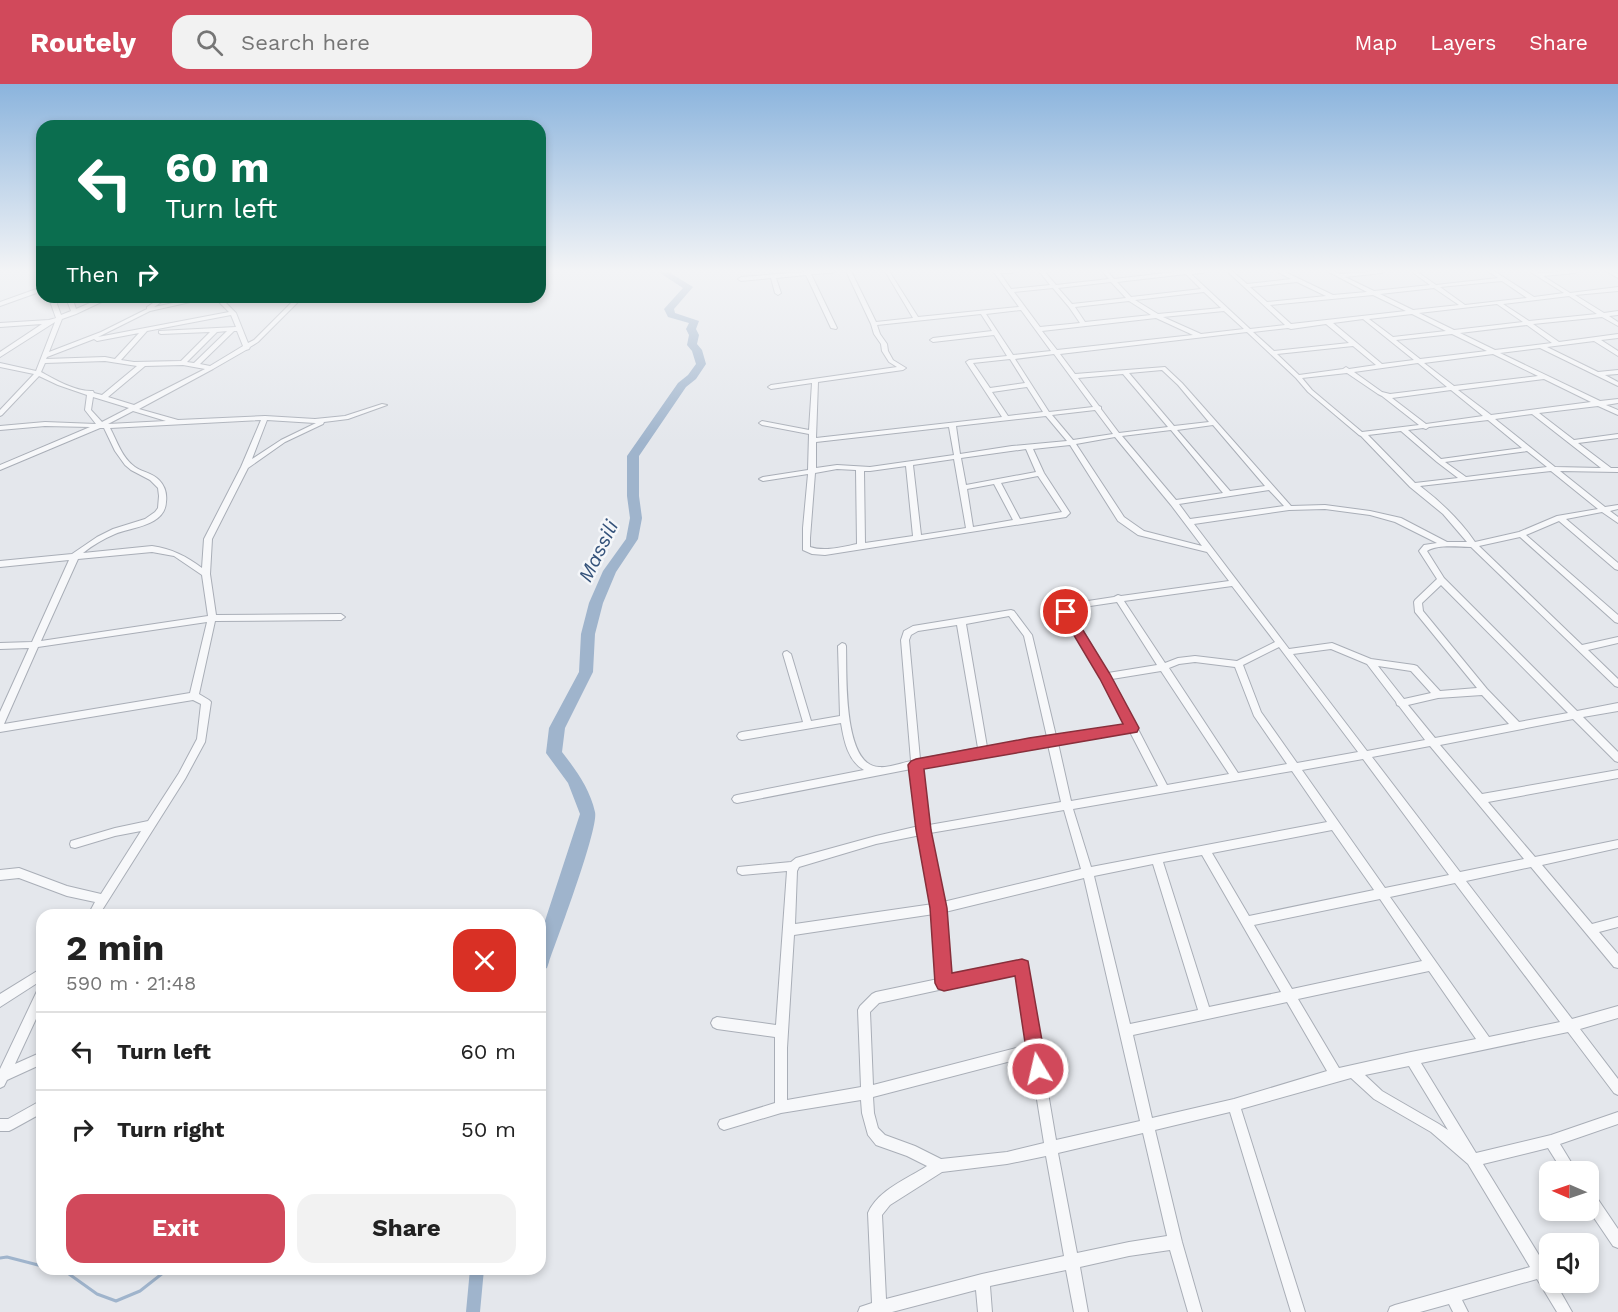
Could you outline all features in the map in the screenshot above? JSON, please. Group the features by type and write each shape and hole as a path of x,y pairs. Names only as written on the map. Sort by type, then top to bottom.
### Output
{"street":[{"path":"0,355 40,328"},
{"path":"1,412 38,374 55,328"},
{"path":"44,358 111,328"},
{"path":"88,340 159,328"},
{"path":"0,468 102,426 247,348 267,328"},
{"path":"771,387 903,370 891,361 875,328"},
{"path":"991,328 1047,413 1071,442 1121,519 1141,533 1209,550"},
{"path":"1041,329 1048,328"},
{"path":"1183,328 1201,337"},
{"path":"1245,328 1324,403 1363,435 1413,485 1435,502 1463,529 1473,545 1618,684"},
{"path":"1007,418 969,362 1277,328"},
{"path":"1335,328 1378,365"},
{"path":"1378,328 1618,521"},
{"path":"1448,328 1618,413"},
{"path":"1392,339 1485,328"},
{"path":"1536,328 1558,344"},
{"path":"183,363 216,329"},
{"path":"146,331 236,329"},
{"path":"236,329 247,348"},
{"path":"196,364 236,329"},
{"path":"1041,329 1117,435 1174,503 1618,1089"},
{"path":"117,361 146,331"},
{"path":"933,340 994,333"},
{"path":"1298,377 1346,369 1618,336"},
{"path":"1595,339 1618,354"},
{"path":"1272,353 1354,344"},
{"path":"1541,347 1618,384"},
{"path":"44,358 183,363 211,368"},
{"path":"105,396 144,363"},
{"path":"0,365 38,374 60,384 105,396 134,409 181,423"},
{"path":"1075,376 1163,368 1180,384 1289,508"},
{"path":"1346,369 1385,395 1426,427"},
{"path":"1125,372 1228,494"},
{"path":"1597,374 1618,372"},
{"path":"1385,395 1545,377"},
{"path":"815,380 811,405 812,471 806,517 806,548 812,552 825,552 1057,517 1066,513 1040,473 1029,447"},
{"path":"989,390 1028,385"},
{"path":"0,722 75,556 114,532 153,519 162,508 157,480 130,466 88,410 91,392"},
{"path":"1363,435 1618,401"},
{"path":"0,428 45,424 102,426 266,418 301,421 328,420 362,414 384,405"},
{"path":"762,423 812,436 952,425 1099,408"},
{"path":"1533,411 1609,470"},
{"path":"194,696 212,618 206,574 208,539 245,467 266,418"},
{"path":"245,467 283,441 328,420"},
{"path":"763,479 837,466 860,469 909,464 1214,423"},
{"path":"952,425 970,530"},
{"path":"1404,430 1439,461 1466,480"},
{"path":"1572,442 1618,436"},
{"path":"1439,461 1528,449"},
{"path":"909,464 916,537"},
{"path":"860,469 861,545"},
{"path":"1413,485 1552,469 1618,470"},
{"path":"963,488 1040,473"},
{"path":"997,482 1018,522"},
{"path":"1174,503 1271,487"},
{"path":"1188,522 1289,508 1325,507 1386,516 1446,544"},
{"path":"1618,507 1560,518 1521,534 1473,545 1446,544 1427,547 1423,551 1441,580 1618,758"},
{"path":"1560,518 1618,567"},
{"path":"1521,534 1618,620"},
{"path":"0,564 163,550 186,558 206,574"},
{"path":"1441,580 1418,602 1419,612 1484,691 1517,726"},
{"path":"1164,789 1106,677 1065,607 1234,583"},
{"path":"1118,598 1236,777"},
{"path":"944,983 939,908 923,830 905,640 907,633 916,628 1011,613 1028,635 1067,805 1088,872 1175,1242 1195,1312"},
{"path":"0,646 33,645 212,618 341,617"},
{"path":"961,622 983,751"},
{"path":"1581,648 1618,640"},
{"path":"1106,677 1195,659 1238,664 1280,643"},
{"path":"842,646 849,740 858,760 867,768 879,771"},
{"path":"1287,652 1332,646 1370,662 1414,668 1438,695"},
{"path":"787,654 808,726"},
{"path":"1370,662 1400,703 1618,963"},
{"path":"1238,664 1257,713 1485,1042"},
{"path":"1400,703 1438,695 1484,691"},
{"path":"0,728 194,696 206,702 202,739 182,776 97,909"},
{"path":"741,870 794,866 876,840 923,830 1433,743 1618,707"},
{"path":"742,736 846,719"},
{"path":"738,799 983,751 1132,728"},
{"path":"1480,799 1618,774"},
{"path":"75,844 115,832 150,825"},
{"path":"790,930 939,908 1088,872 1334,825"},
{"path":"1246,922 1618,844"},
{"path":"1205,851 1336,1075"},
{"path":"1157,860 1205,1014"},
{"path":"781,1107 779,1071 794,866"},
{"path":"0,875 19,873 68,891 102,900"},
{"path":"1590,930 1618,922"},
{"path":"1126,1030 1430,965"},
{"path":"940,1166 882,1140 873,1131 868,1113 869,1092 864,1010 876,998 1022,967 1051,1148 1081,1312"},
{"path":"0,1001 36,977"},
{"path":"2,1079 36,1006"},
{"path":"880,1310 875,1213 885,1200 940,1166 1007,1158 1234,1105 1352,1071 1569,1026 1618,1012"},
{"path":"717,1023 782,1032"},
{"path":"724,1124 781,1107 869,1092 1035,1049"},
{"path":"1411,1058 1539,1269"},
{"path":"2,1079 36,1061"},
{"path":"1352,1071 1384,1099 1435,1128 1473,1160"},
{"path":"1234,1105 1298,1312"},
{"path":"0,1125 9,1125 36,1109"},
{"path":"1473,1160 1551,1141 1618,1118"},
{"path":"1551,1141 1564,1161"},
{"path":"1599,1213 1618,1241"},
{"path":"865,1312 880,1310 982,1281 1129,1249 1175,1242"},
{"path":"1399,1312 1539,1271"},
{"path":"982,1281 985,1312"},
{"path":"1553,1293 1565,1312"},
{"path":"1452,1296 1461,1312"}],"waterway":[{"name":"Massili","path":"546,945 572,870 588,814 575,780 554,753 557,728 586,672 588,634 596,603 610,571 632,539 636,518 633,496 633,456 682,385 692,377 701,364 697,350 692,345 694,335 691,328"},
{"path":"0,1258 7,1257 36,1264"},
{"path":"70,1275 97,1294 116,1301 140,1291 160,1275"},
{"path":"473,1312 476,1275"}],"route":[{"path":"1038,1069 1022,967 944,983 939,908 923,830 916,765 1029,743 1132,728 1106,677 1066,612"}]}
